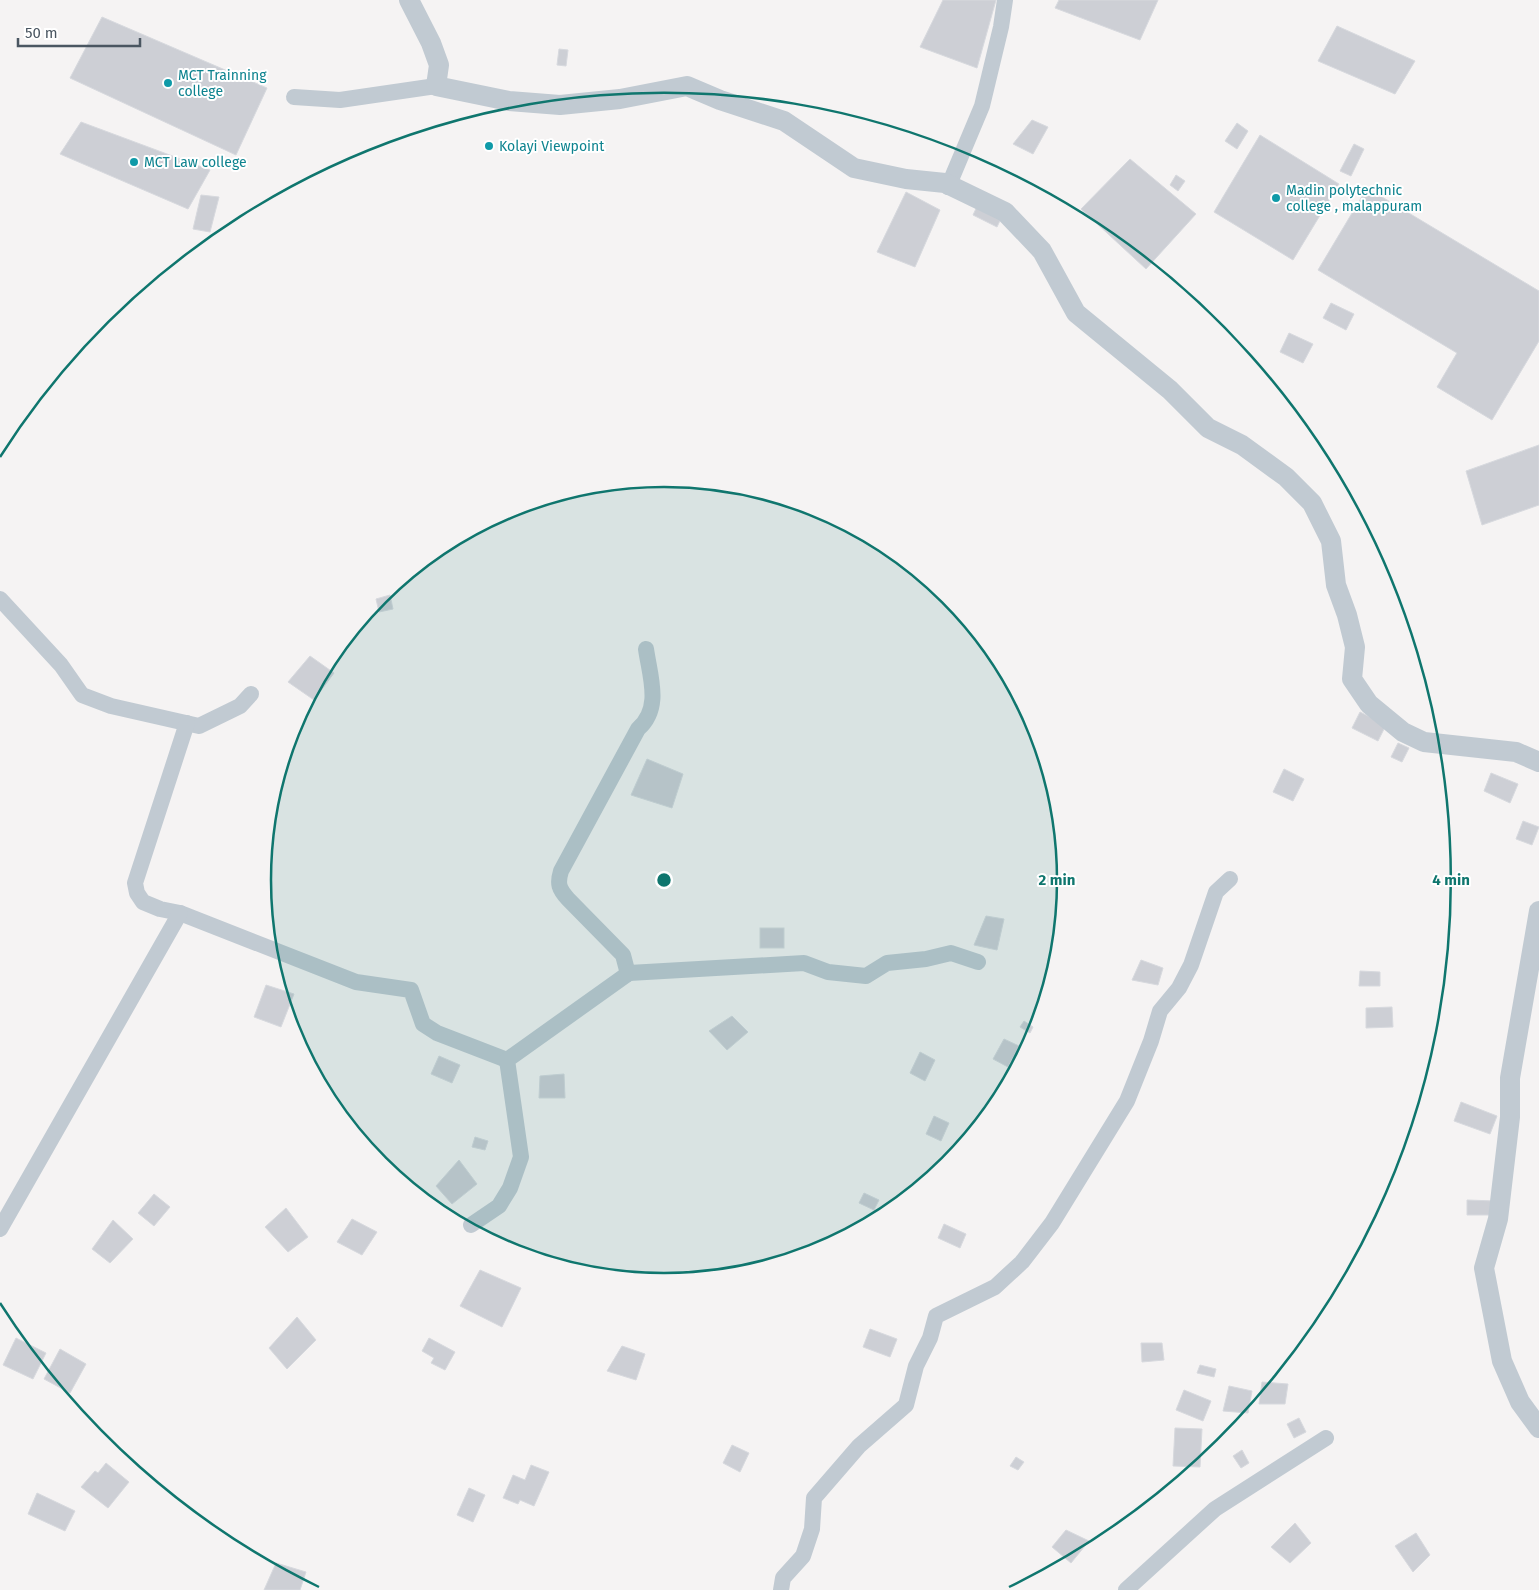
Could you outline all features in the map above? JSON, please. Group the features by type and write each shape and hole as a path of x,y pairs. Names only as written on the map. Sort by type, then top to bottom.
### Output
{"street":[{"path":"409,0 431,42 439,66 436,86"},
{"path":"948,187 982,106 1001,27 1005,0"},
{"path":"294,97 340,100 436,86 510,102 560,105 620,99 687,86 720,100 784,121 854,168 944,183 948,187 1005,212 1042,251 1076,313 1170,390 1208,428 1242,445 1286,477 1312,503 1331,541 1336,585 1348,615 1354,647 1352,678 1369,704 1403,732 1424,742 1516,752 1539,762"},
{"path":"0,598 61,665 82,695 111,706 199,726 240,706 251,694"},
{"path":"628,974 623,955 568,899 561,891 558,882 561,871 638,729 645,723 652,710 653,700 646,649"},
{"path":"186,723 135,883 137,894 143,902 180,913 356,982 411,990 423,1024 437,1033 507,1060"},
{"path":"781,1590 784,1578 803,1556 812,1528 814,1498 859,1446 906,1404 916,1366 930,1338 936,1316 995,1287 1022,1262 1072,1191 1127,1101 1160,1011 1179,988 1191,965 1216,892 1230,879"},
{"path":"1539,911 1510,1078 1510,1117 1498,1219 1484,1268 1502,1361 1520,1402 1539,1428"},
{"path":"0,1229 180,913"},
{"path":"507,1060 628,974 804,963 828,972 866,976 887,963 926,959 951,953 978,962"},
{"path":"471,1224 499,1206 510,1188 521,1157 507,1060"},
{"path":"1126,1590 1215,1509 1326,1438"}],"building":[{"path":"943,0 996,0 977,68 920,47"},
{"path":"1059,0 1158,0 1140,40 1055,8"},
{"name":"MCT Trainning college","path":"102,17 267,88 236,155 70,78"},
{"path":"1337,26 1415,61 1395,94 1318,61"},
{"path":"559,49 568,50 566,66 557,65"},
{"path":"1032,120 1048,127 1033,154 1013,144"},
{"name":"MCT Law college","path":"81,122 210,170 188,209 60,154"},
{"path":"1237,123 1248,131 1237,149 1225,141"},
{"name":"Madin polytechnic college , malappuram","path":"1260,135 1339,184 1293,260 1214,212"},
{"path":"1354,144 1364,149 1351,176 1340,171"},
{"path":"1130,159 1196,214 1146,269 1081,209"},
{"path":"1176,175 1185,181 1178,191 1170,185"},
{"path":"1367,188 1539,291 1539,341 1492,420 1437,387 1457,353 1318,270"},
{"path":"906,192 940,210 915,267 877,252"},
{"path":"201,195 219,197 210,232 193,229"},
{"path":"979,202 1003,214 997,227 973,215"},
{"path":"1331,303 1354,314 1346,330 1323,318"},
{"path":"1289,333 1313,344 1303,363 1280,352"},
{"path":"1539,445 1539,505 1482,525 1466,471"},
{"path":"390,595 393,609 379,612 376,599"},
{"path":"310,656 334,673 314,700 288,682"},
{"path":"1360,712 1386,725 1378,741 1352,728"},
{"path":"1398,743 1409,748 1402,762 1391,757"},
{"path":"647,759 683,774 672,808 631,795"},
{"path":"1284,769 1304,779 1293,801 1273,792"},
{"path":"1491,773 1518,784 1510,803 1484,791"},
{"path":"1523,821 1539,827 1532,845 1516,839"},
{"path":"986,916 1004,919 997,950 974,945"},
{"path":"760,928 784,928 784,948 760,948"},
{"path":"1141,960 1163,968 1158,985 1132,980"},
{"path":"1360,971 1380,972 1380,986 1359,986"},
{"path":"266,985 294,994 281,1027 254,1017"},
{"path":"1392,1007 1393,1027 1366,1028 1366,1008"},
{"path":"732,1016 748,1032 727,1050 709,1031"},
{"path":"1024,1021 1033,1027 1030,1033 1020,1027"},
{"path":"1004,1039 1019,1046 1008,1067 993,1059"},
{"path":"920,1052 935,1060 925,1081 910,1073"},
{"path":"439,1056 460,1065 452,1083 431,1074"},
{"path":"564,1074 565,1098 539,1098 540,1076"},
{"path":"1461,1102 1497,1116 1490,1134 1454,1121"},
{"path":"934,1116 949,1123 941,1141 926,1134"},
{"path":"475,1137 488,1141 485,1150 472,1147"},
{"path":"459,1160 477,1184 452,1204 436,1186"},
{"path":"864,1193 879,1200 874,1210 859,1203"},
{"path":"154,1194 170,1207 154,1226 138,1213"},
{"path":"1467,1200 1495,1201 1494,1215 1467,1215"},
{"path":"286,1208 308,1237 288,1252 265,1227"},
{"path":"352,1219 377,1232 362,1255 337,1242"},
{"path":"113,1220 133,1239 110,1263 92,1249"},
{"path":"944,1224 966,1234 960,1248 938,1238"},
{"path":"480,1270 521,1288 502,1327 460,1306"},
{"path":"297,1317 316,1340 287,1369 269,1348"},
{"path":"870,1329 897,1339 890,1357 863,1347"},
{"path":"16,1338 46,1353 33,1379 3,1365"},
{"path":"429,1338 455,1352 445,1370 431,1363 434,1358 422,1351"},
{"path":"1141,1343 1162,1343 1164,1360 1142,1362"},
{"path":"622,1346 645,1354 636,1380 607,1371"},
{"path":"60,1349 86,1364 70,1393 44,1379"},
{"path":"1200,1365 1216,1369 1214,1377 1197,1373"},
{"path":"1262,1382 1288,1384 1285,1404 1259,1404"},
{"path":"1229,1386 1252,1391 1248,1413 1223,1411"},
{"path":"1184,1390 1211,1401 1203,1421 1176,1410"},
{"path":"1299,1418 1306,1432 1294,1438 1287,1424"},
{"path":"1175,1428 1202,1429 1200,1467 1173,1466"},
{"path":"732,1445 749,1453 740,1472 723,1463"},
{"path":"1242,1450 1249,1463 1241,1468 1233,1456"},
{"path":"1016,1457 1024,1462 1018,1470 1010,1466"},
{"path":"106,1463 129,1482 108,1508 81,1487 95,1471 98,1473"},
{"path":"531,1465 549,1472 534,1506 520,1500 518,1504 503,1498 513,1475 525,1480"},
{"path":"469,1488 485,1495 473,1522 457,1515"},
{"path":"37,1493 75,1511 65,1531 28,1514"},
{"path":"1295,1523 1311,1543 1290,1563 1271,1547"},
{"path":"1066,1530 1089,1541 1071,1563 1052,1547"},
{"path":"1416,1533 1430,1555 1413,1572 1395,1546"},
{"path":"276,1563 306,1572 300,1590 264,1590"}],"place":[{"name":"MCT Trainning college","path":"168,83"},
{"name":"Kolayi Viewpoint","path":"489,146"},
{"name":"MCT Law college","path":"134,162"},
{"name":"Madin polytechnic college , malappuram","path":"1276,198"}]}
